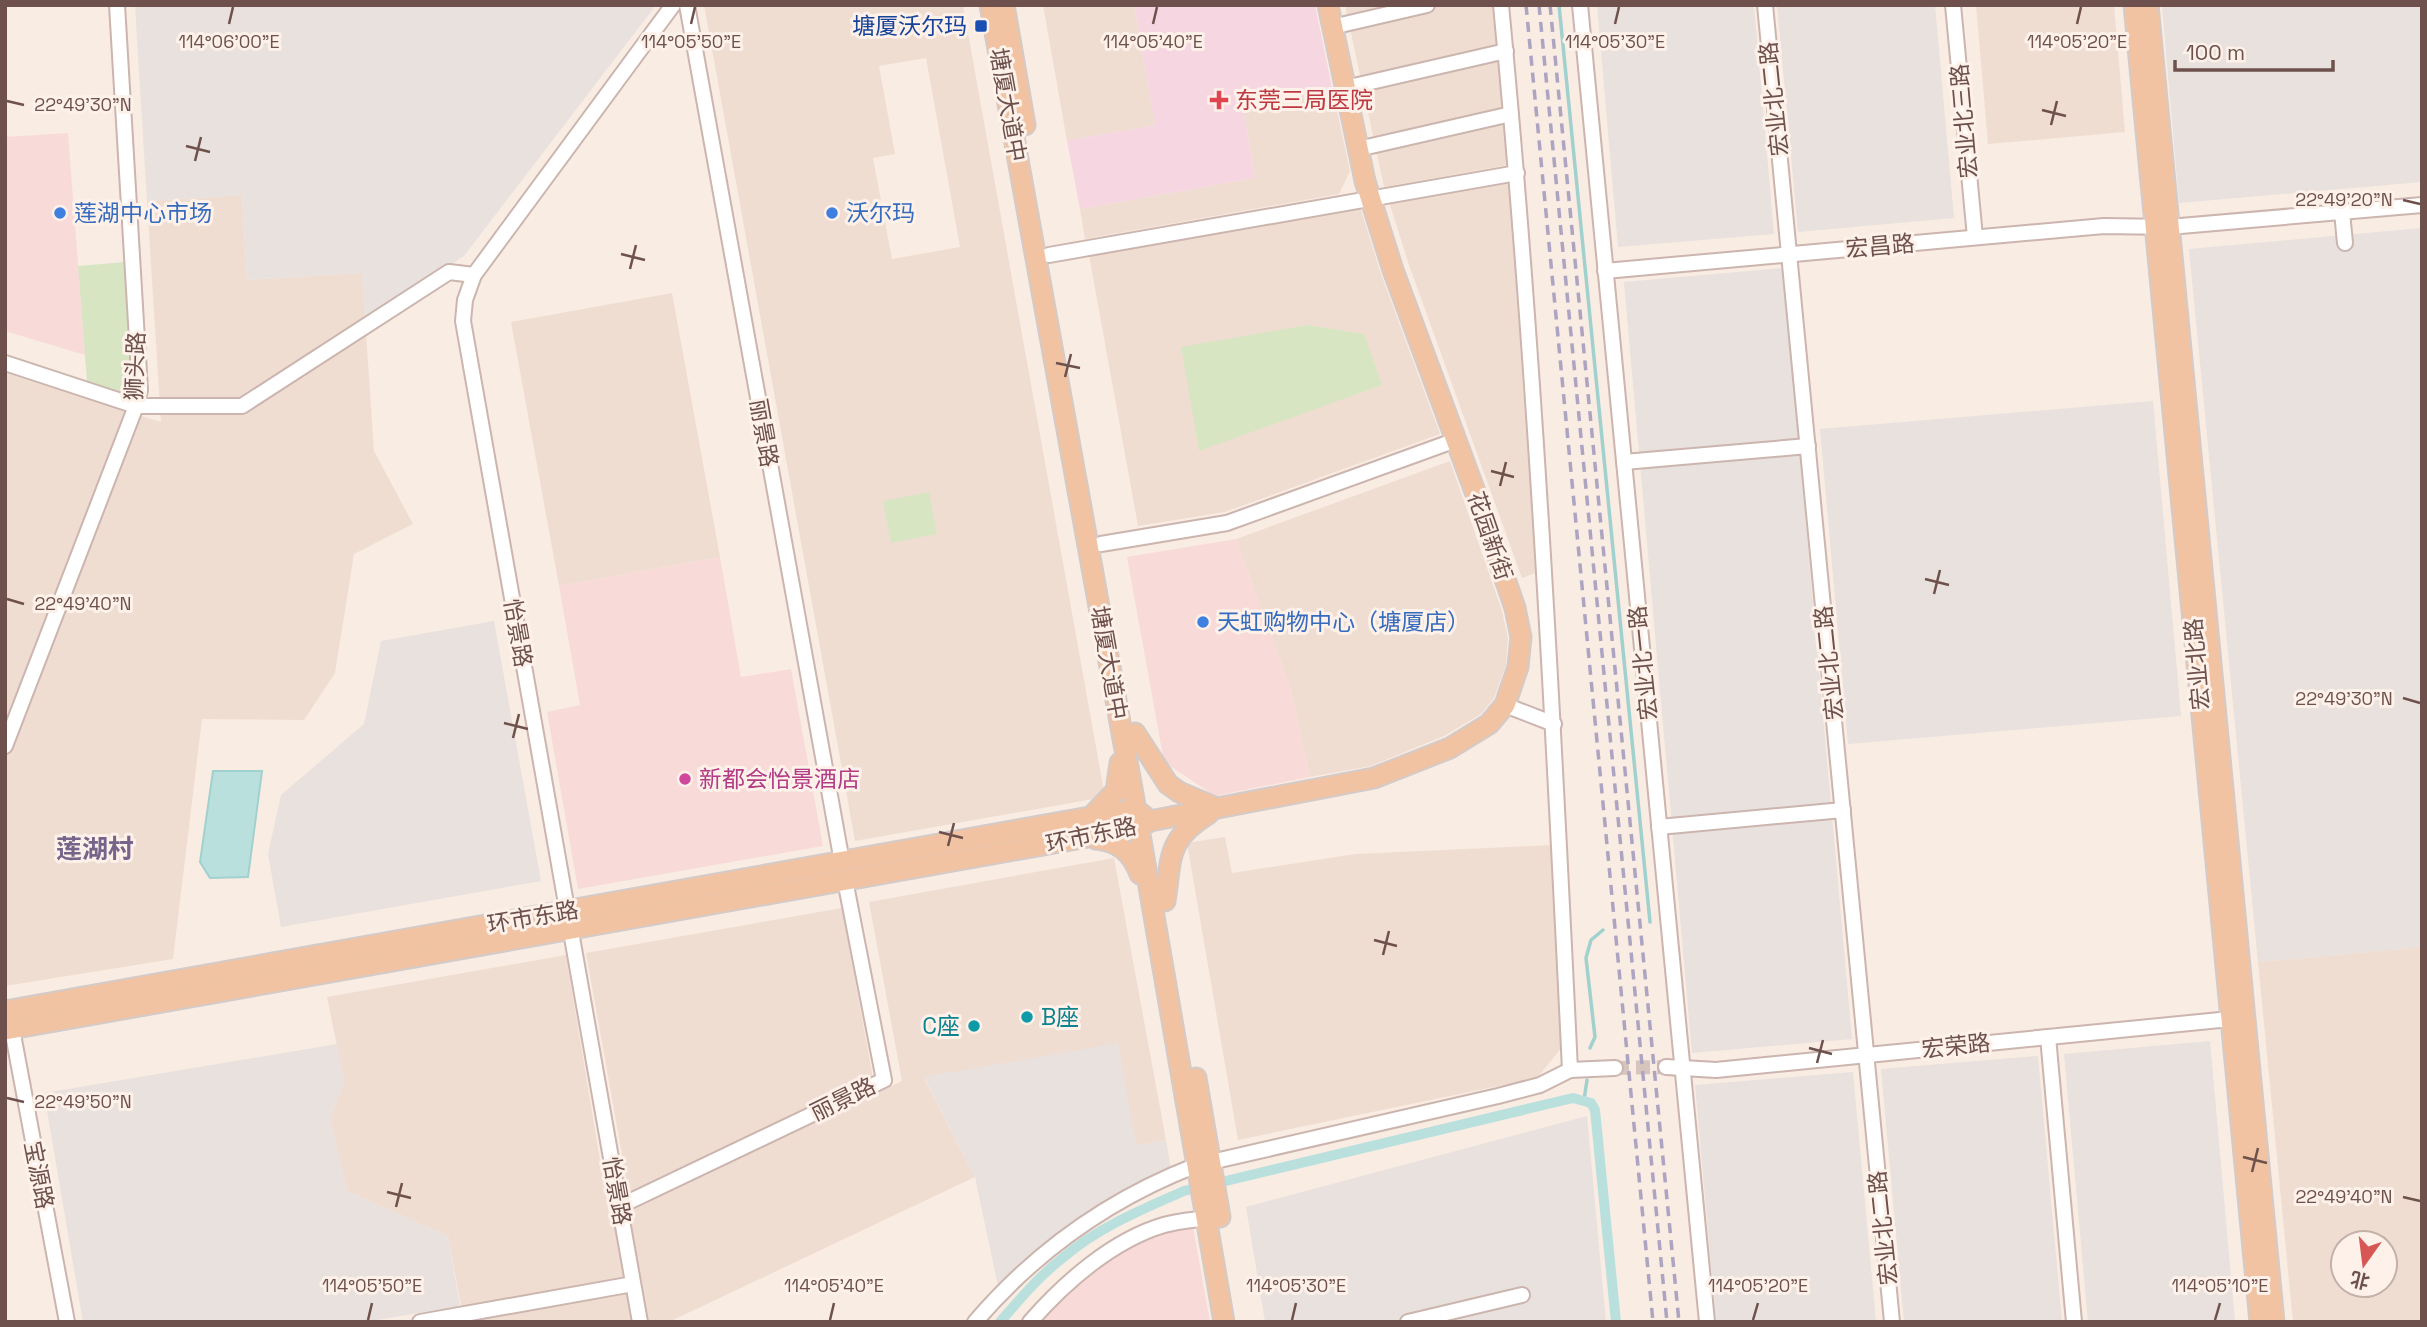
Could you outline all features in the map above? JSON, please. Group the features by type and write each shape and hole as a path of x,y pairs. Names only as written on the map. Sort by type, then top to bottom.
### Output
{"main road":[{"name":"塘厦大道中","path":"990,5 1128,734"},
{"name":"塘厦大道中","path":"1004,5 1101,544 1141,819 1205,1169 1224,1322"},
{"name":"花园新街","path":"1141,819 1217,808 1374,778 1450,748 1489,724 1505,705 1518,667 1521,637 1515,608 1393,270 1371,198 1328,5"},
{"name":"宏业北路","path":"2134,5 2162,227 2238,1018 2274,1322"},
{"name":"宏业北路","path":"2148,5 2162,227"},
{"path":"1128,734 1168,784 1179,792 1217,808"},
{"path":"1091,817 1111,798 1118,784 1128,734"},
{"path":"1158,901 1176,842 1186,829 1217,808"},
{"name":"环市东路","path":"844,871 1091,817 1141,819"},
{"name":"环市东路","path":"7,1023 844,871 1084,837 1141,819"},
{"path":"1084,837 1109,841 1127,851 1158,901"},
{"name":"宏业北路","path":"2238,1018 2260,1322"},
{"name":"塘厦大道中","path":"1210,1211 1238,1322"}],"street":[{"name":"狮头路","path":"5,746 136,406 139,390 117,5"},
{"name":"怡景路","path":"640,1322 463,321 465,300 474,275 673,5"},
{"name":"丽景路","path":"620,1206 884,1080 687,5"},
{"path":"1332,27 1427,5"},
{"path":"1501,5 1517,173 1554,724 1570,1070"},
{"name":"宏业北一路","path":"1580,5 1707,1322"},
{"name":"宏业北二路","path":"1765,5 1892,1322"},
{"name":"宏业北三路","path":"1953,5 1975,237"},
{"path":"1345,88 1506,51"},
{"path":"1359,149 1511,114"},
{"path":"1049,255 1517,173"},
{"name":"宏昌路","path":"1605,271 2104,226 2162,227 2422,205"},
{"path":"2342,212 2345,243"},
{"path":"5,363 136,406 242,406 449,272 474,275"},
{"path":"1101,544 1227,523 1456,440"},
{"path":"1624,462 1808,446"},
{"path":"1505,705 1554,724"},
{"path":"1659,827 1843,810"},
{"name":"宏荣路","path":"1666,1068 1716,1070 2238,1018"},
{"name":"宝源路","path":"7,1023 67,1322"},
{"path":"2048,1037 2074,1322"},
{"path":"975,1322 1003,1290 1046,1252 1095,1216 1144,1187 1205,1169 1540,1085 1570,1070 1615,1068"},
{"path":"1030,1322 1071,1282 1135,1236 1210,1211"},
{"path":"419,1322 634,1284"},
{"path":"1408,1322 1522,1295"}],"shaded area":[{"path":"135,5 656,5 464,256 365,319 362,273 247,280 242,195 147,201"},
{"path":"704,5 963,5 1105,797 855,841","holes":["926,58 960,247 892,259 873,158 895,154 879,66"]},
{"path":"1043,5 1134,5 1155,125 1067,141"},
{"name":"东莞三局医院","path":"1134,5 1315,5 1333,92 1243,108 1255,178 1080,209 1067,141 1155,125"},
{"path":"1345,5 1493,5 1508,165 1384,187"},
{"path":"1597,5 1754,5 1774,234 1618,247"},
{"path":"1777,5 1935,5 1954,218 1798,232"},
{"path":"1976,5 2114,5 2125,132 1988,144"},
{"path":"2162,5 2422,5 2422,182 2179,203"},
{"path":"1333,92 1350,171 1339,194 1085,239 1080,209 1255,178 1243,108"},
{"path":"68,133 85,355 5,331 5,137"},
{"path":"1509,181 1536,573 1522,578 1409,265 1389,202"},
{"path":"242,195 247,280 362,273 374,451 413,524 354,554 335,673 304,720 202,719 173,959 5,986 5,373 161,422 147,201"},
{"path":"1360,207 1381,274 1440,434 1225,512 1138,526 1089,255"},
{"path":"2422,228 2422,947 2258,962 2189,249"},
{"path":"1783,268 1852,1039 1692,1053 1624,282"},
{"path":"672,293 720,557 559,586 511,322"},
{"path":"2153,401 2181,716 1848,744 1820,429"},
{"path":"1450,461 1502,611 1508,638 1506,665 1494,698 1481,714 1444,736 1371,766 1310,777 1290,687 1236,539"},
{"name":"天虹购物中心（塘厦店）","path":"1236,539 1290,687 1310,777 1215,796 1164,762 1127,557"},
{"name":"新都会怡景酒店","path":"720,557 741,677 791,669 823,846 578,889 547,712 580,705 559,586"},
{"path":"494,621 541,881 281,927 268,854 281,795 364,724 381,641"},
{"path":"1225,837 1232,873 1355,854 1551,845 1563,1046 1537,1078 1238,1140 1187,843"},
{"path":"1114,858 1166,1140 1137,1145 924,1078 975,1177 669,1322 464,1322 448,1236 347,1191 330,1120 344,1081 327,997 566,955 610,1220 902,1081 869,902"},
{"path":"842,908 873,1078 629,1194 586,953"},
{"path":"2422,947 2422,1322 2293,1322 2258,962"},
{"path":"2210,1041 2235,1322 2088,1322 2064,1054"},
{"path":"1118,1043 1136,1145 1166,1140 1171,1169 1091,1210 998,1286 975,1177 924,1077"},
{"path":"337,1044 344,1081 330,1120 347,1191 448,1236 460,1306 365,1322 83,1322 44,1093"},
{"path":"2038,1056 2062,1322 1904,1322 1881,1069"},
{"path":"1853,1072 1876,1322 1716,1322 1695,1085"},
{"path":"1587,1116 1606,1322 1265,1322 1246,1207"},
{"path":"1193,1227 1210,1322 1039,1322 1075,1286 1138,1242 1167,1231"}],"green space":[{"path":"124,262 134,386 126,394 87,381 78,266"},
{"path":"1307,325 1364,334 1382,385 1199,451 1181,347"},
{"path":"929,492 937,534 891,543 883,501"}],"water":[{"path":"213,771 262,771 248,877 210,878 200,862"}],"waterway":[{"path":"1559,5 1650,922"},
{"path":"1590,1048 1595,1037 1586,958 1591,940 1603,930"},
{"path":"1584,1100 1587,1080"},
{"path":"1000,1322 1056,1263 1092,1236 1184,1191 1573,1098 1591,1103 1595,1110 1616,1322"}],"tunnel":[{"path":"1615,1068 1666,1067"}],"railway":[{"path":"1526,5 1653,1322"},
{"path":"1539,5 1667,1322"},
{"path":"1550,5 1679,1322"}],"place":[{"name":"塘厦沃尔玛","path":"981,26"},
{"name":"东莞三局医院","path":"1219,100"},
{"name":"莲湖中心市场","path":"60,213"},
{"name":"沃尔玛","path":"832,213"},
{"name":"天虹购物中心（塘厦店）","path":"1203,622"},
{"name":"新都会怡景酒店","path":"685,779"},
{"name":"B座","path":"1027,1017"},
{"name":"C座","path":"974,1026"}],"district":[{"name":"莲湖村","path":"95,849"}]}
